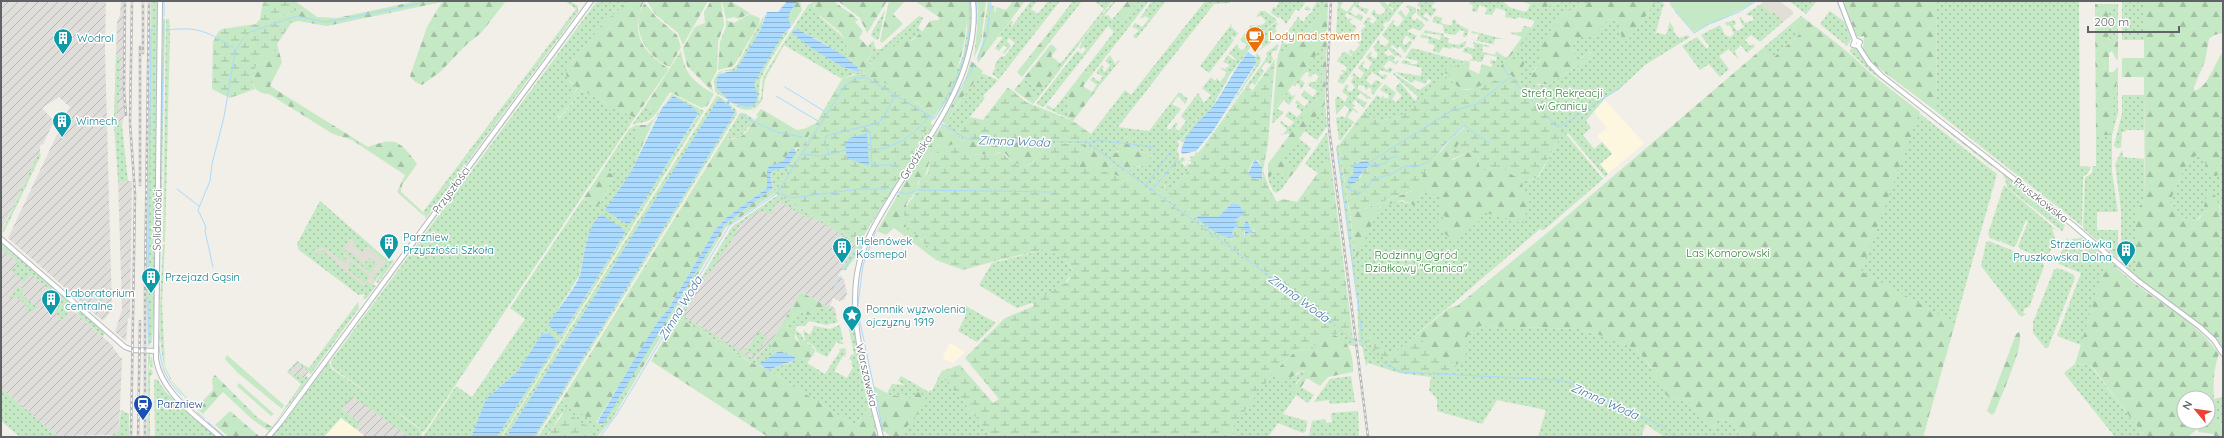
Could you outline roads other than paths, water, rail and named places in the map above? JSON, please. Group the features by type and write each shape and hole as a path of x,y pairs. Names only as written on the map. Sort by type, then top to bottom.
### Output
{"street":[{"name":"Solidarności","path":"160,1 156,351 158,369 167,386 220,437"},
{"name":"Przyszłości","path":"268,437 280,423 591,1"},
{"name":"Grodziska","path":"855,312 856,276 868,237 950,101 962,76 972,38 973,1"},
{"name":"Pruszkowska","path":"1840,1 1855,40 1854,45 1858,46 1869,63 1882,76 2069,221 2137,280 2200,327 2214,340 2223,354"},
{"path":"1,239 125,347 133,350 156,351"},
{"name":"Warszawska","path":"855,312 857,334 881,437"}],"water":[{"path":"787,1 797,1 788,16 791,27 783,34 754,83 757,95 754,105 751,107 746,107 730,102 729,105 735,113 534,437 506,437 719,98 726,103 728,100 717,88 717,78 721,74 736,70 760,31 767,12 778,12"},
{"path":"793,29 801,31 834,50 857,67 860,72 853,71 835,63 814,50 792,32"},
{"path":"1248,52 1255,57 1256,63 1213,131 1196,151 1183,154 1181,152 1186,137 1216,102 1235,70"},
{"path":"673,96 695,109 698,114 631,222 627,224 605,210 630,174 662,108"},
{"path":"867,133 869,166 847,158 845,143 850,138"},
{"path":"791,149 795,149 796,152 787,167 772,171 770,175 773,188 725,224 605,421 603,424 599,424 598,421 640,350 656,324 669,308 715,230 726,218 767,188 767,170 769,166 783,161"},
{"path":"1255,159 1262,167 1262,179 1252,178 1248,174"},
{"path":"1362,161 1367,161 1371,165 1364,170 1355,183 1349,185 1347,180 1353,175 1354,165"},
{"path":"1232,203 1238,204 1244,212 1242,216 1237,218 1236,223 1240,227 1243,227 1246,220 1248,221 1250,228 1255,233 1249,232 1245,237 1245,229 1235,227 1232,233 1235,237 1225,237 1215,232 1197,218 1198,216 1218,217"},
{"path":"602,215 622,228 625,233 561,336 548,325 578,280 590,232 597,218"},
{"path":"549,333 557,341 556,345 497,437 471,437 486,399 518,371 542,334"},
{"path":"779,351 795,357 795,360 768,370 759,364"}],"waterway":[{"path":"164,1 164,16"},
{"path":"934,119 950,91 962,63 969,34 969,1"},
{"path":"976,1 977,24"},
{"path":"978,58 987,35 991,1"},
{"path":"1712,23 1739,12 1756,1"},
{"path":"1837,1 1844,19"},
{"path":"1842,1 1850,21"},
{"path":"213,267 205,231 206,227 198,210 210,181 212,164 224,117 235,52 242,40 250,32 297,16 325,22 422,3"},
{"path":"1675,11 1694,33 1711,23"},
{"path":"161,172 164,19"},
{"path":"167,30 187,29 203,32 210,34 235,49"},
{"path":"148,291 151,30 156,30"},
{"path":"927,145 975,64"},
{"path":"1503,67 1509,76"},
{"path":"1370,162 1451,111 1477,104 1510,77 1558,128 1559,127"},
{"name":"Zimna Woda","path":"777,193 844,87 855,78 867,78 933,118"},
{"path":"785,87 824,111"},
{"path":"1583,112 1621,87"},
{"path":"829,154 825,143 826,136 878,123 884,117 895,95"},
{"path":"776,96 818,121"},
{"path":"1561,126 1581,113"},
{"path":"740,115 776,132 802,137"},
{"path":"868,149 885,148 894,145 918,129 929,116"},
{"name":"Zimna Woda","path":"940,123 967,139 1087,142 1335,324 1350,339 1362,341 1383,362 1401,372 1557,380 1568,382 1664,427 1674,437"},
{"path":"1350,185 1350,190 1361,193 1371,182 1380,177 1390,175 1405,166 1416,167 1428,162 1464,125 1489,143"},
{"path":"865,127 870,132 872,165 897,165"},
{"path":"1089,143 1095,140 1155,147"},
{"path":"1337,149 1357,298"},
{"path":"803,154 822,156 846,150"},
{"path":"1146,185 1172,150"},
{"path":"1371,165 1384,164 1392,157 1399,157"},
{"path":"1152,190 1178,158"},
{"path":"177,189 199,206"},
{"path":"778,193 791,198 860,189 887,189"},
{"path":"898,192 907,194 918,190 1052,192"},
{"name":"Zimna Woda","path":"600,437 617,414 729,226 776,194"},
{"path":"160,213 160,241"},
{"path":"858,304 863,265 876,231"},
{"path":"844,270 862,241"},
{"path":"159,299 160,246"},
{"path":"837,283 840,278"},
{"path":"832,290 836,284"},
{"path":"148,297 149,344"},
{"path":"1358,299 1362,340"},
{"path":"859,317 883,430"},
{"path":"158,326 160,341"},
{"path":"159,346 165,373 181,395"},
{"path":"186,401 193,409"},
{"path":"181,406 216,437"},
{"path":"197,412 204,418"},
{"path":"208,422 225,437"}],"railway":[{"path":"125,1 124,91 126,115"},
{"path":"131,437 135,194 130,123 132,1"},
{"path":"143,1 143,53"},
{"path":"145,437 145,283 149,1"},
{"path":"1331,1 1327,85 1329,128 1368,437"},
{"path":"140,47 140,185"},
{"path":"138,437 140,321"}],"place":[{"name":"Lody nad stawem","path":"1255,53"},
{"name":"Wodrol","path":"63,55"},
{"name":"Wimech","path":"62,138"},
{"name":"Parzniew Przyszłości Szkoła","path":"389,260"},
{"name":"Helenówek Kosmepol","path":"842,264"},
{"name":"Strzeniówka Pruszkowska Dolna","path":"2126,267"},
{"name":"Przejazd Gąsin","path":"151,294"},
{"name":"Laboratorium centralne","path":"51,316"},
{"name":"Pomnik wyzwolenia ojczyzny 1919","path":"852,332"},
{"name":"Parzniew","path":"143,421"}],"park label":[{"name":"Strefa Rekreacji w Granicy","path":"1562,99"},
{"name":"Las Komorowski","path":"1728,253"},
{"name":"Rodzinny Ogród Działkowy \"Granica\"","path":"1416,261"}]}
